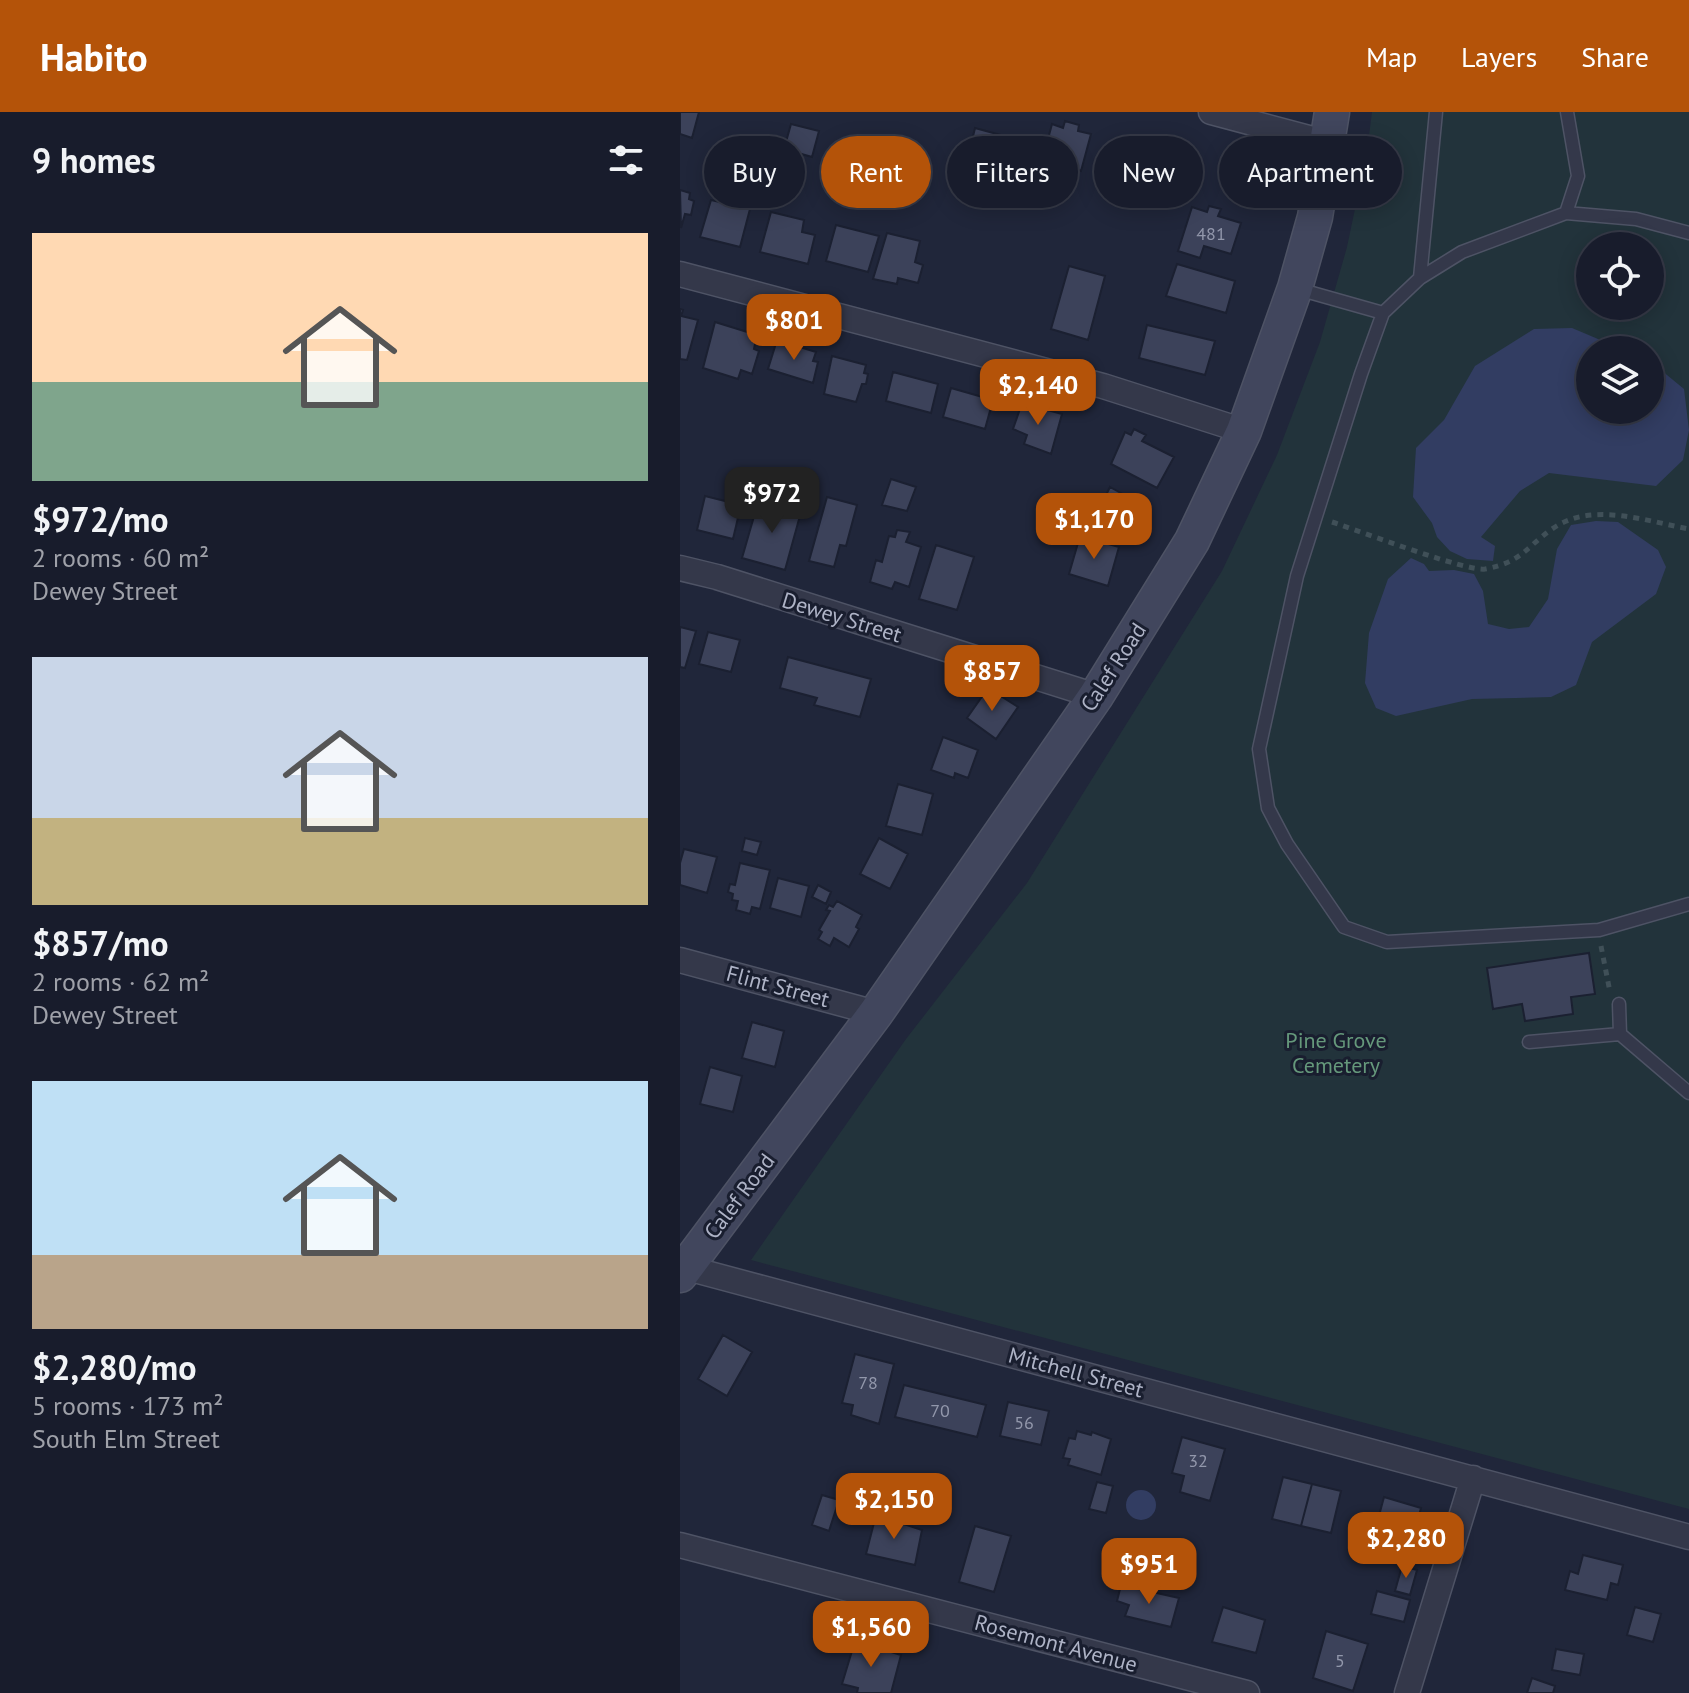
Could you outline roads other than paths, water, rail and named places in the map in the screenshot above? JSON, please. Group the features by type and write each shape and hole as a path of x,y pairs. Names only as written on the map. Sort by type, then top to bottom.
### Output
{"main road":[{"name":"Calef Road","path":"682,1270 876,1013 1096,696 1192,541 1244,431 1295,288 1315,217 1330,128"}],"street":[{"path":"1211,112 1330,128"},
{"path":"680,274 1103,386 1244,431"},
{"name":"Dewey Street","path":"680,568 1096,696"},
{"name":"Flint Street","path":"680,960 876,1013"},
{"name":"Mitchell Street","path":"682,1270 1689,1537"},
{"path":"1407,1693 1473,1478"},
{"name":"Rosemont Avenue","path":"680,1545 1247,1693"}],"lane":[{"path":"1420,278 1436,112"},
{"path":"1566,213 1578,176 1567,112"},
{"path":"1687,230 1636,219 1566,213 1462,252 1420,278 1383,313 1297,576 1259,749 1268,808 1319,893 1344,927 1387,942 1599,930 1689,904"},
{"path":"1295,288 1383,313"},
{"path":"1619,1004 1620,1034"},
{"path":"1529,1042 1620,1034 1689,1093"}],"water":[{"path":"1572,328 1591,336 1576,336 1576,424 1664,424 1664,373 1684,389 1689,430 1683,460 1656,486 1549,473 1520,491 1481,537 1495,546 1493,561 1467,559 1450,551 1437,537 1432,523 1413,497 1416,448 1444,420 1475,366 1534,329"},
{"path":"1618,522 1658,550 1666,567 1656,594 1592,642 1576,685 1551,697 1472,699 1396,716 1376,708 1365,683 1369,633 1388,579 1411,558 1424,564 1429,571 1454,570 1474,574 1483,591 1488,624 1509,629 1529,627 1548,599 1557,549 1571,525"},
{"path":"1141,1490 1152,1494 1156,1505 1152,1516 1141,1520 1130,1516 1126,1505 1130,1494"}],"park label":[{"name":"Pine Grove Cemetery","path":"1336,1052"}]}
